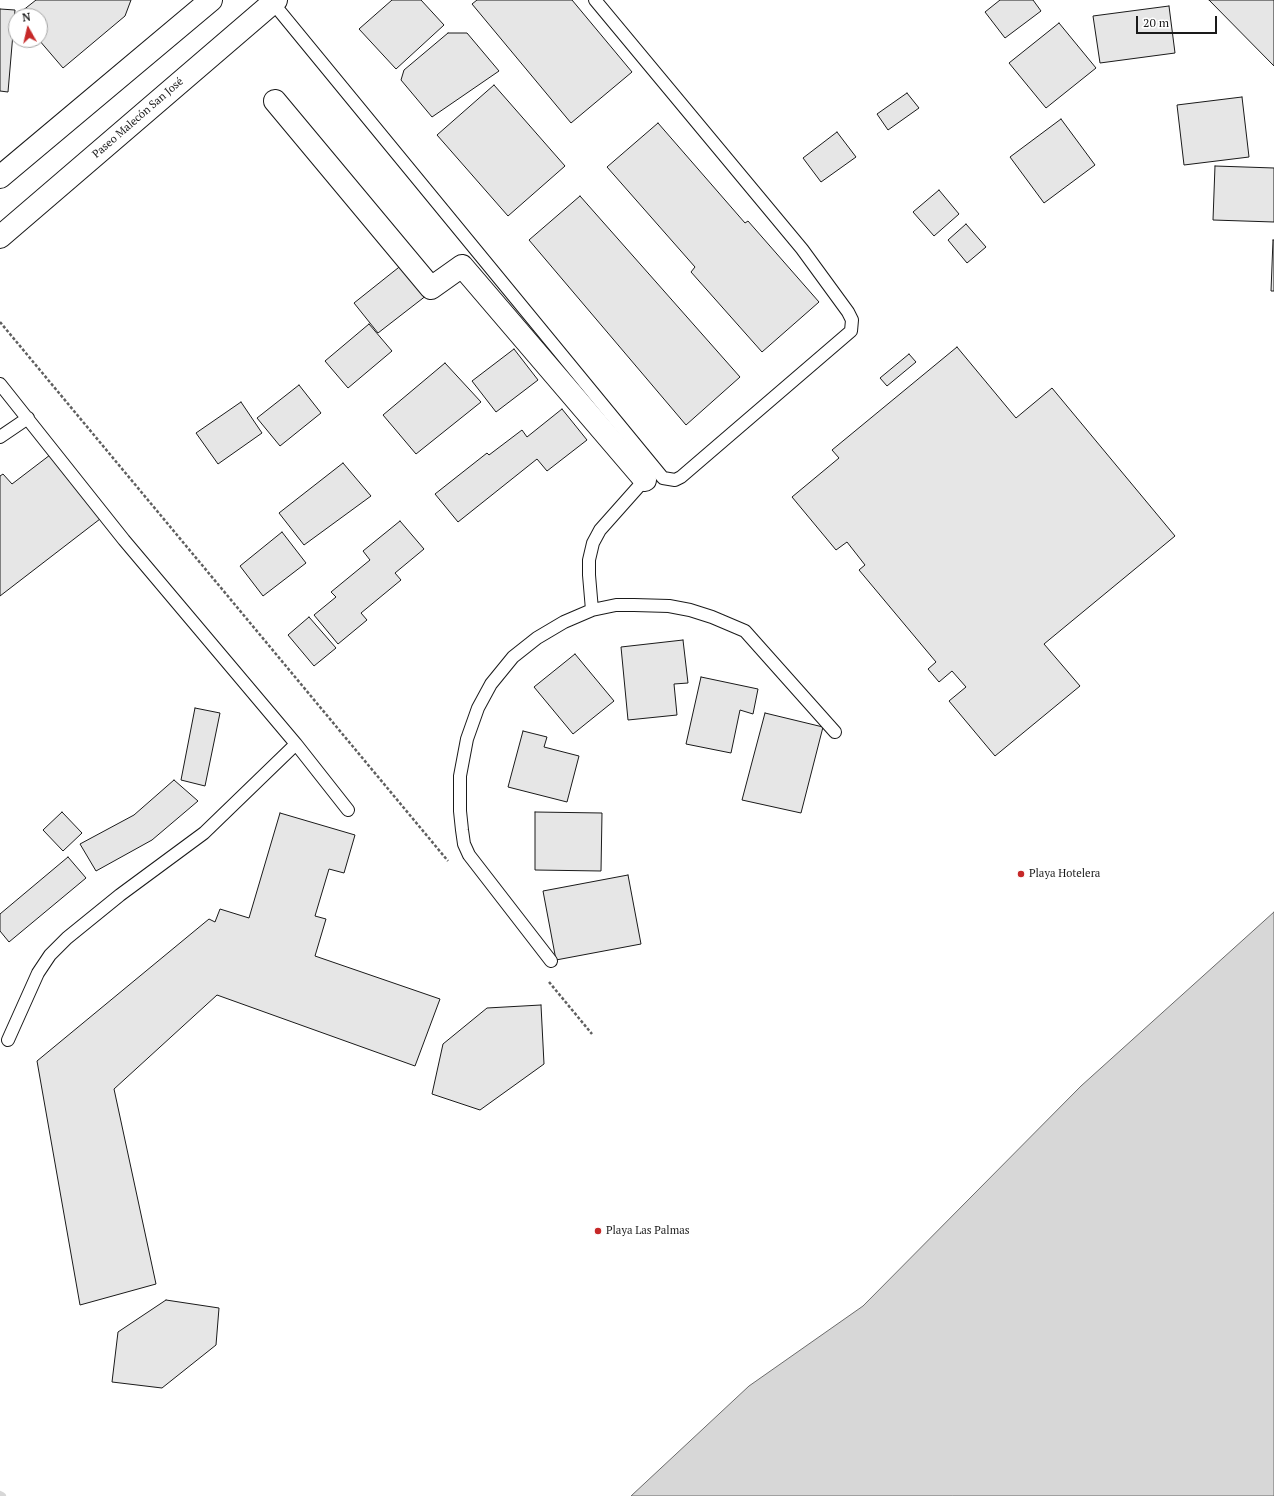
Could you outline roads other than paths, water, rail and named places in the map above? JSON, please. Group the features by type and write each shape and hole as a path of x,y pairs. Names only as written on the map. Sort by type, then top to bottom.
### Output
{"street":[{"path":"0,177 211,0"},
{"name":"Paseo Malecón San José","path":"0,237 273,1"},
{"path":"275,102 431,288 462,266 650,474"}],"lane":[{"path":"273,1 650,474 675,480 681,477 851,331 852,320 848,312 802,249 594,0"},
{"path":"0,384 124,540 296,744 348,810"},
{"path":"0,437 28,418"},
{"path":"592,610 589,560 593,543 600,530 650,474"},
{"path":"551,961 469,855 464,844 460,811 460,776 467,739 478,708 490,684 513,657 537,638 564,622 592,610 616,606 669,606 690,610 712,617 745,631 835,732"},
{"path":"8,1040 38,973 50,955 67,938 120,895 204,834 296,744"}],"place":[{"name":"Playa Hotelera","path":"1021,874"},
{"name":"Playa Las Palmas","path":"598,1231"}]}
